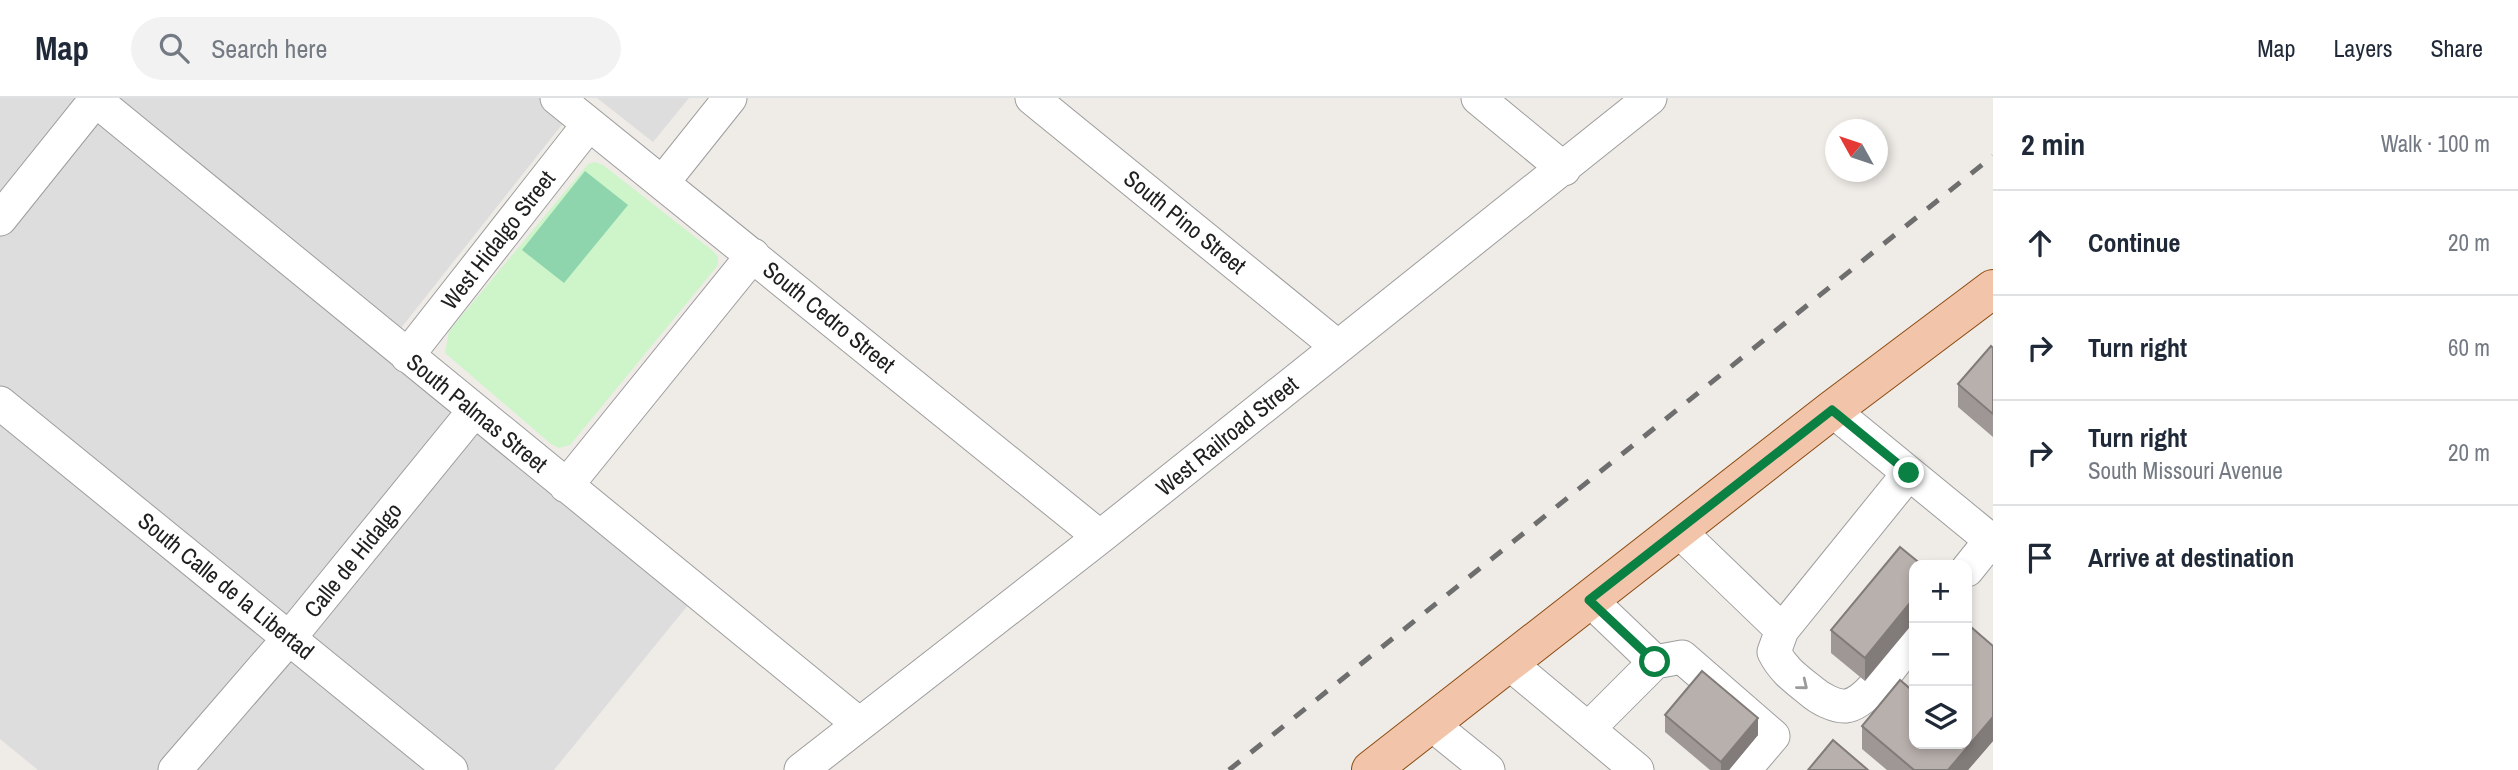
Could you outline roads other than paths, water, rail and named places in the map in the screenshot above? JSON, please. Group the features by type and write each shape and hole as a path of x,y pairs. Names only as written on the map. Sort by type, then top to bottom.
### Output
{"main road":[{"path":"1371,770 1832,410 1993,289"}],"street":[{"name":"South Cedro Street","path":"557,98 1100,537"},
{"path":"663,183 730,98"},
{"name":"South Pino Street","path":"1032,98 1338,347"},
{"path":"1478,98 1564,169"},
{"name":"West Railroad Street","path":"801,770 1100,537 1650,98"},
{"path":"0,219 95,99"},
{"name":"South Palmas Street","path":"95,99 859,724"},
{"name":"West Hidalgo Street","path":"407,356 590,124"},
{"path":"566,485 753,255"},
{"name":"South Calle de la Libertad","path":"0,403 451,770"},
{"path":"1832,410 1992,541 1972,564"},
{"name":"Calle de Hidalgo","path":"175,770 290,637 474,411"},
{"path":"1909,473 1782,630 1774,652 1783,669 1819,698 1844,706 1859,701 1909,642"},
{"path":"1678,530 1782,630"},
{"path":"1589,600 1655,662"},
{"path":"1588,729 1655,662 1682,657 1773,736 1744,770"},
{"path":"1509,663 1637,770"},
{"path":"1430,723 1488,770"}],"railway":[{"path":"1229,770 1993,156"}]}
